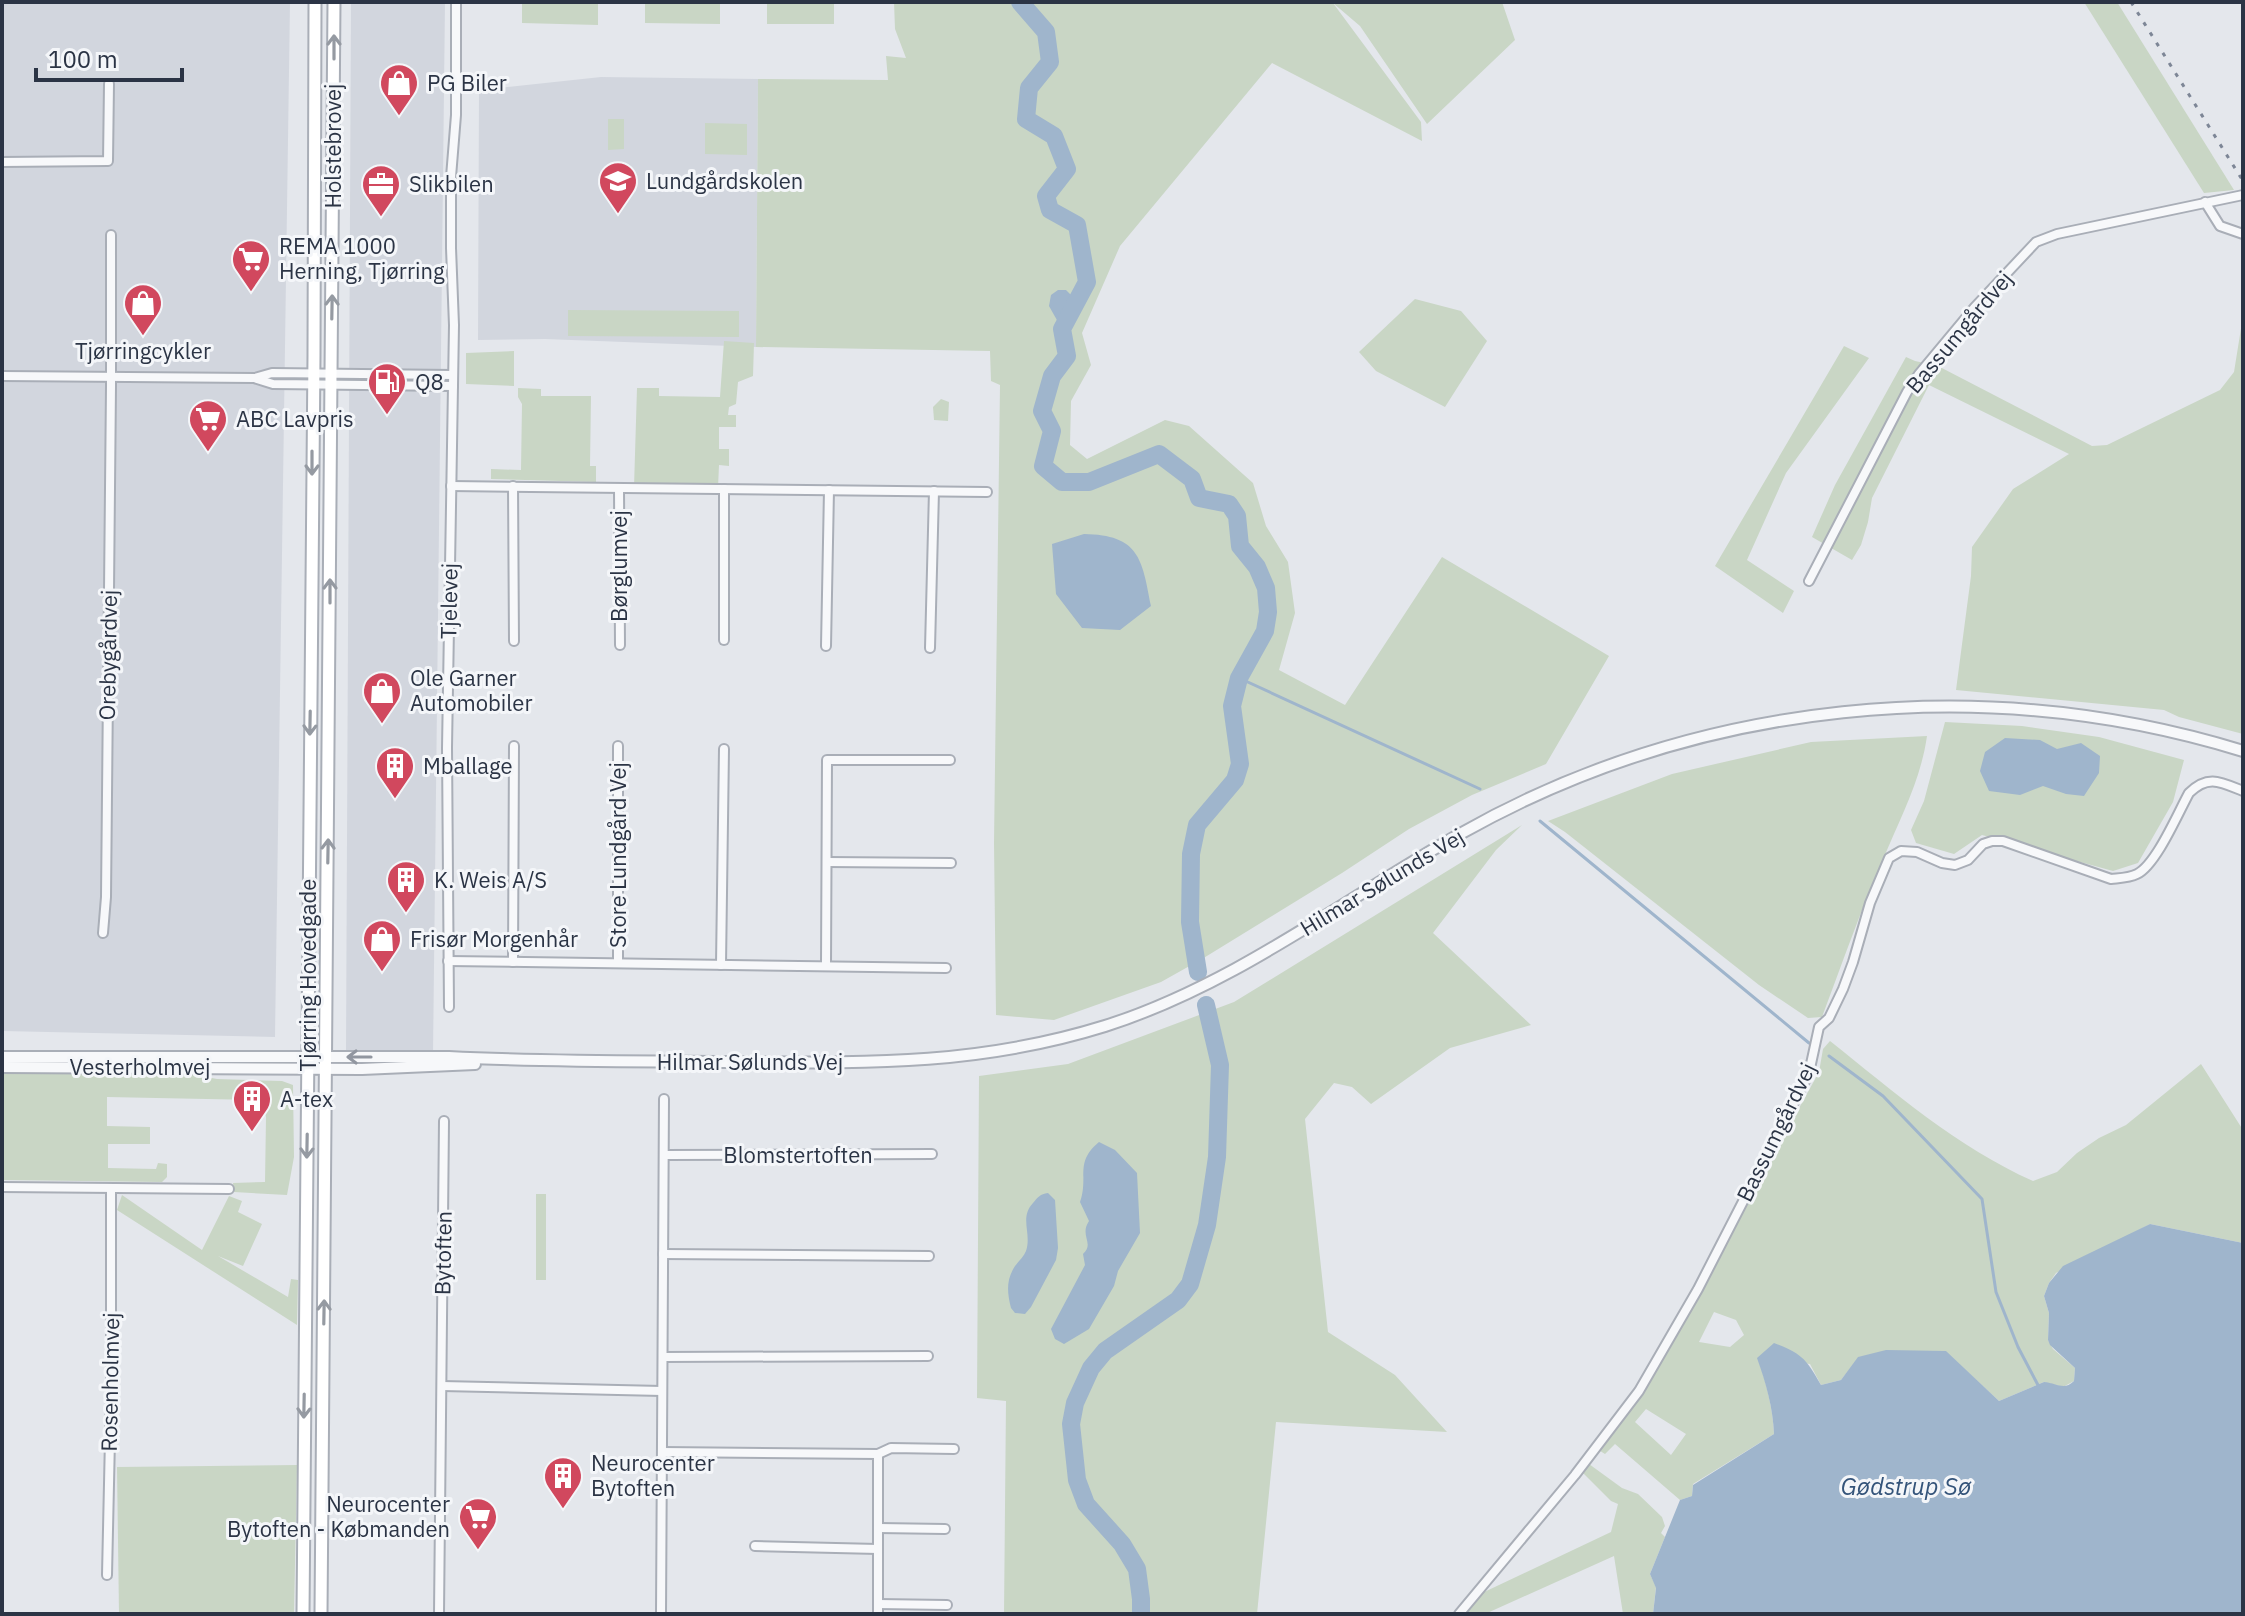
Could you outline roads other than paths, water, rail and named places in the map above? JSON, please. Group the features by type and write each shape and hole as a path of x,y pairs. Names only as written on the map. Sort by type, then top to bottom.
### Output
{"main road":[{"name":"Holstebrovej","path":"313,379 315,2"},
{"name":"Holstebrovej","path":"331,380 334,2"},
{"name":"Tjørring Hovedgade","path":"303,1614 313,379"},
{"name":"Tjørring Hovedgade","path":"321,1614 331,380"}],"street":[{"name":"Tjelevej","path":"449,1007 447,748 454,325 451,170 456,115 456,2"},
{"path":"2,162 108,161 109,84"},
{"name":"Bassumgårdvej","path":"1809,581 1919,374 1974,308 2036,242 2057,234 2243,195"},
{"path":"2205,202 2220,226 2243,234"},
{"name":"Orebygårdvej","path":"103,933 106,897 111,235"},
{"path":"2,376 254,378 272,373 313,379 453,386"},
{"path":"331,380 453,375"},
{"name":"Børglumvej","path":"451,486 987,492"},
{"path":"513,486 514,641"},
{"name":"Børglumvej","path":"619,488 620,645"},
{"path":"724,489 724,640"},
{"path":"826,646 829,490"},
{"path":"930,648 934,491"},
{"name":"Hilmar Sølunds Vej","path":"326,1063 449,1066 521,1061 902,1062 1007,1050 1065,1038 1133,1016 1213,981 1457,836 1554,787 1678,743 1774,721 1882,708 2012,708 2131,723 2243,751"},
{"path":"513,962 514,746"},
{"name":"Store Lundgård Vej","path":"618,746 618,963"},
{"path":"721,965 724,749"},
{"path":"826,966 827,760 950,760"},
{"name":"Bassumgårdvej","path":"1459,1614 1575,1475 1639,1391 1691,1302 1809,1073 1819,1027 1829,1018 1843,989 1870,903 1889,858 1901,851 1917,852 1955,865 1968,860 1983,844 2003,841 2111,879 2127,877 2150,865 2189,793 2198,784 2208,781 2243,791"},
{"path":"827,862 951,863"},
{"name":"Store Lundgård Vej","path":"448,961 946,968"},
{"name":"Vesterholmvej","path":"2,1057 307,1063"},
{"name":"Vesterholmvej","path":"2,1067 326,1063"},
{"path":"661,1614 664,1099"},
{"name":"Bytoften","path":"439,1614 444,1121"},
{"name":"Blomstertoften","path":"664,1155 932,1154"},
{"path":"2,1187 229,1189"},
{"name":"Rosenholmvej","path":"107,1575 111,1189"},
{"path":"663,1254 929,1256"},
{"path":"663,1357 928,1356"},
{"path":"442,1386 662,1391"},
{"path":"662,1452 878,1454 891,1448 954,1449"},
{"path":"878,1454 878,1609 947,1605"},
{"path":"879,1528 945,1529"},
{"path":"755,1546 878,1549"}],"water":[{"path":"1058,290 1066,290 1077,301 1062,329 1049,306 1051,295"},
{"path":"1084,534 1116,539 1135,552 1140,562 1151,606 1120,630 1082,628 1056,594 1052,544"},
{"path":"2005,738 2040,740 2057,749 2081,743 2100,756 2099,773 2084,796 2043,786 2020,795 1989,791 1980,771 1985,752"},
{"path":"1099,1142 1115,1150 1137,1173 1140,1233 1089,1329 1064,1344 1055,1339 1051,1329 1085,1265 1083,1254 1088,1246 1086,1226 1089,1221 1080,1202 1084,1163"},
{"path":"1048,1193 1055,1200 1056,1260 1031,1307 1025,1314 1015,1313 1011,1308 1009,1281 1026,1251 1027,1214 1038,1197"},
{"name":"Gødstrup Sø","path":"2150,1224 2243,1243 2243,1614 1653,1614 1656,1588 1650,1574 1680,1500 1692,1496 1693,1485 1774,1434 1768,1396 1757,1358 1774,1343 1803,1358 1821,1385 1841,1380 1858,1357 1886,1350 1946,1351 1999,1401 2044,1382 2067,1386 2074,1381 2075,1368 2048,1340 2049,1313 2044,1296 2049,1283 2063,1266"}],"waterway":[{"path":"1020,2 1046,32 1050,62 1029,88 1026,119 1054,136 1067,169 1046,196 1050,210 1077,225 1087,282 1062,329 1067,356 1052,376 1042,411 1052,431 1043,466 1062,482 1089,482 1159,454 1192,479 1199,498 1229,504 1237,516 1240,546 1257,567 1266,588 1268,612 1265,631 1239,678 1232,706 1240,764 1235,780 1197,825 1191,854 1190,922 1198,972"},
{"path":"1239,678 1480,789"},
{"path":"1540,821 1809,1043"},
{"path":"1141,1614 1137,1569 1122,1544 1086,1504 1077,1480 1071,1424 1075,1403 1091,1368 1105,1351 1178,1300 1190,1284 1207,1225 1217,1157 1220,1065 1206,1005"},
{"path":"1829,1056 1883,1096 1982,1199 1996,1292 2018,1347 2039,1387"}],"railway":[{"path":"2131,2 2243,181"}],"place":[{"name":"PG Biler","path":"399,117"},
{"name":"Lundgårdskolen","path":"618,215"},
{"name":"Slikbilen","path":"381,218"},
{"name":"REMA 1000 Herning, Tjørring","path":"251,293"},
{"name":"Tjørringcykler","path":"143,337"},
{"name":"Q8","path":"387,416"},
{"name":"ABC Lavpris","path":"208,453"},
{"name":"Ole Garner Automobiler","path":"382,725"},
{"name":"Mballage","path":"395,800"},
{"name":"K. Weis A/S","path":"406,914"},
{"name":"Frisør Morgenhår","path":"382,973"},
{"name":"A-tex","path":"252,1133"},
{"name":"Neurocenter Bytoften","path":"563,1510"},
{"name":"Neurocenter Bytoften - Købmanden","path":"478,1551"}]}
